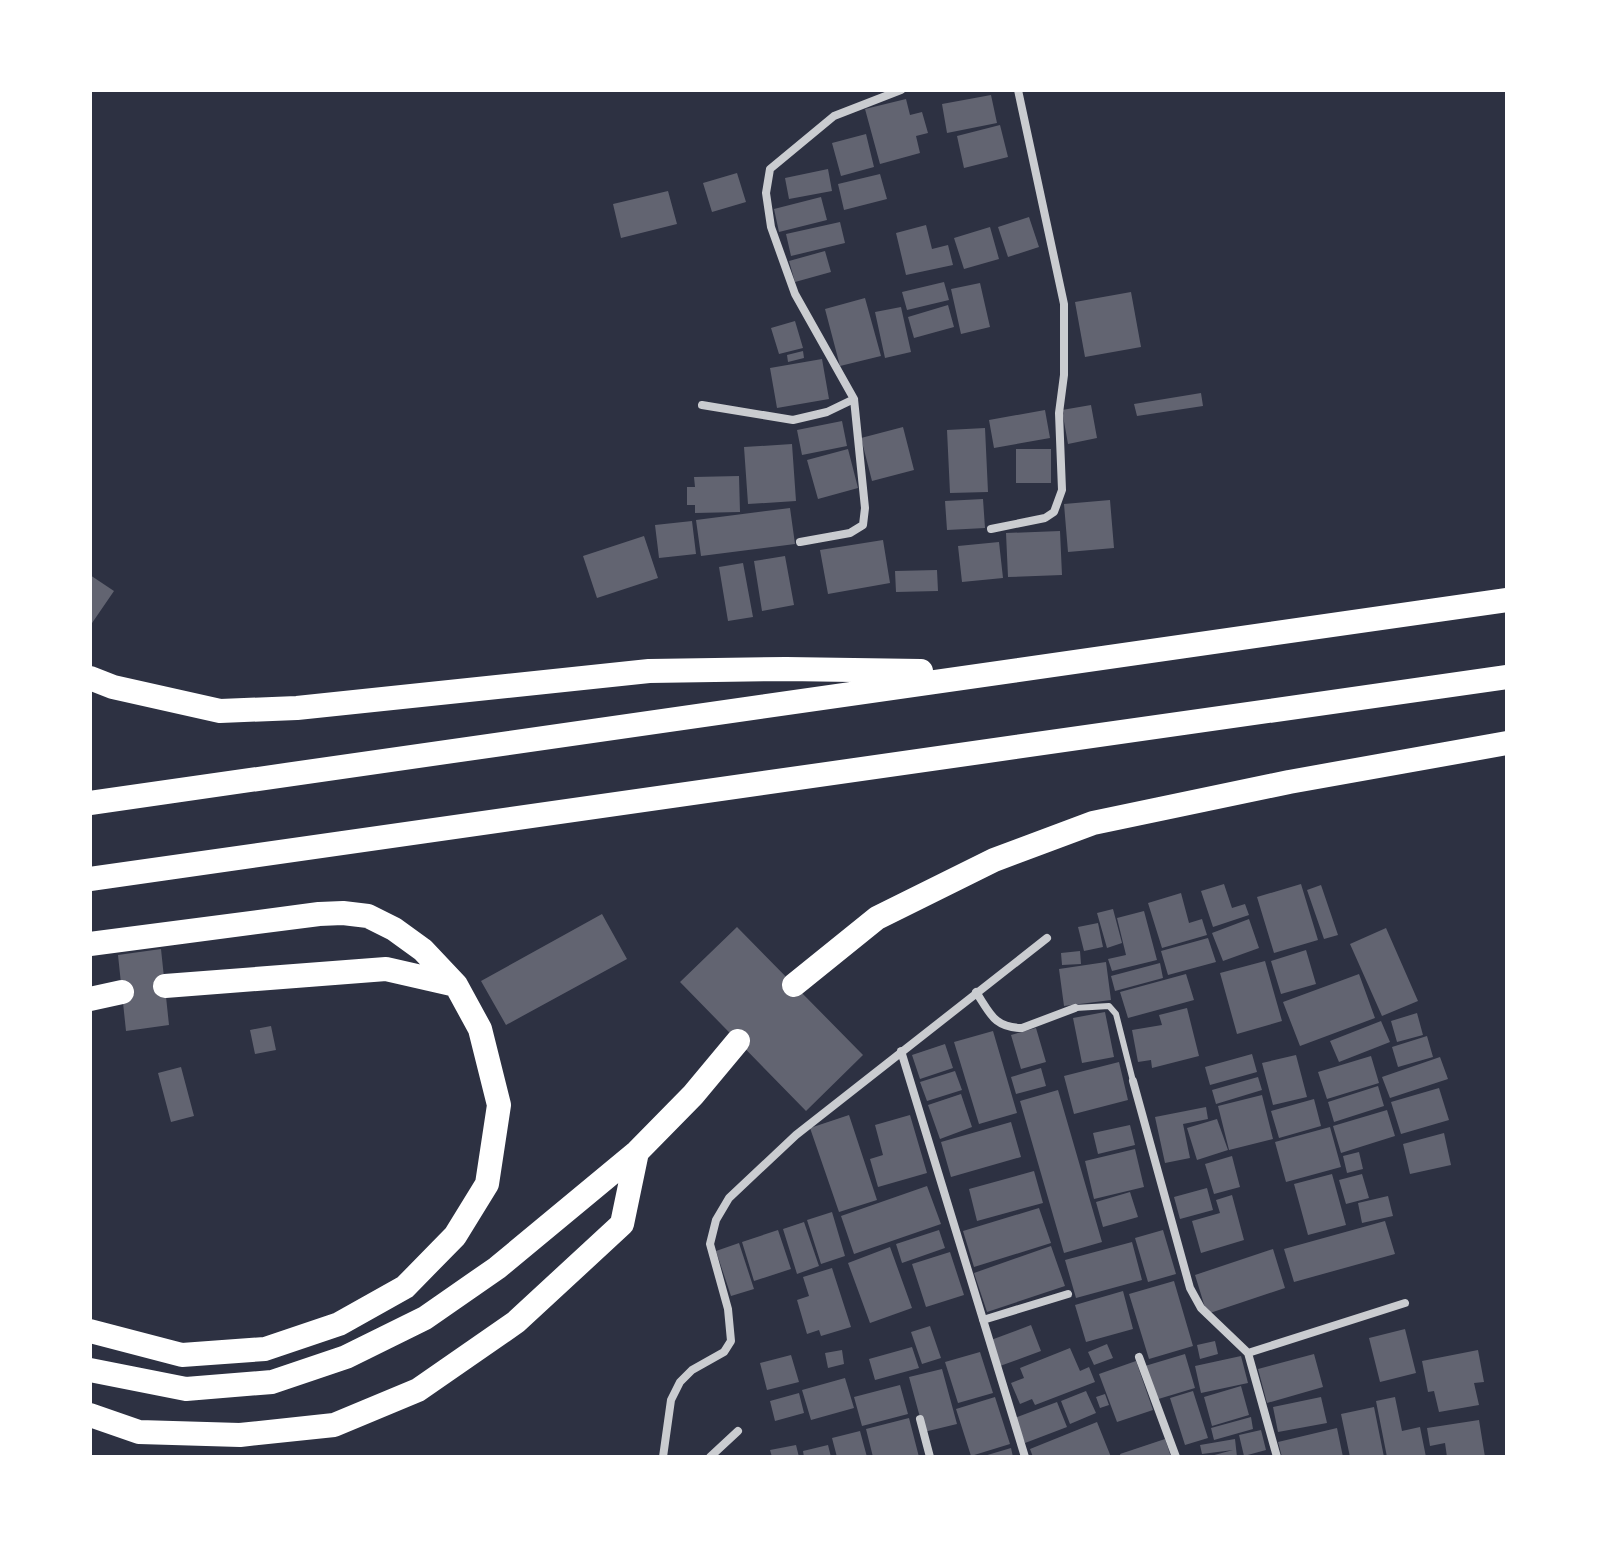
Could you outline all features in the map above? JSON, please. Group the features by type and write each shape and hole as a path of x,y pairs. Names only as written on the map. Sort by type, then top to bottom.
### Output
{"highway":[{"path":"90,803 1507,600"},
{"path":"90,678 113,687 220,711 297,708 649,671 995,672"},
{"path":"90,879 1507,677"},
{"path":"794,985 877,918 994,860 1093,823 1289,782 1507,743"},
{"path":"90,944 343,913 368,916 394,929 423,950 456,985 480,1029 499,1105 487,1184 455,1236 405,1287 339,1324 265,1349 182,1355 90,1331"},
{"path":"165,986 386,969 456,985"},
{"path":"90,999 122,992"},
{"path":"90,1370 186,1389 272,1382 346,1357 425,1318 497,1268 637,1152 693,1095 738,1041"},
{"path":"90,1415 139,1432 240,1435 334,1425 418,1390 516,1322 622,1224 637,1152"}],"street":[{"path":"800,542 850,533 863,525 865,508 854,399 795,294 771,227 766,193 770,169 834,116 901,90"},
{"path":"991,529 1045,518 1054,512 1062,490 1059,413 1064,375 1064,304 1018,90"},
{"path":"702,405 793,420 827,412 854,399"},
{"path":"663,1457 671,1400 680,1382 692,1370 724,1352 731,1341 728,1309 710,1244 716,1220 729,1198 796,1135 1047,938"},
{"path":"976,992 997,1023 1013,1028 1022,1028 1075,1008"},
{"path":"901,1051 1025,1457"},
{"path":"1133,1081 1190,1288 1201,1308 1248,1353 1277,1457"},
{"path":"983,1320 1068,1294"},
{"path":"1248,1353 1405,1303"},
{"path":"1139,1357 1176,1457"},
{"path":"920,1419 930,1457"},
{"path":"710,1457 738,1431"}],"lane":[{"path":"1075,1008 1109,1006 1116,1014 1133,1081"}],"building":[{"path":"991,95 997,123 947,133 942,104"},
{"path":"906,99 910,115 922,112 928,133 916,136 920,153 880,164 865,109"},
{"path":"1000,125 1008,157 964,168 957,136"},
{"path":"866,134 874,167 841,176 832,143"},
{"path":"828,169 832,191 789,199 785,178"},
{"path":"737,173 746,202 712,212 703,183"},
{"path":"880,174 887,199 844,210 838,184"},
{"path":"668,191 677,224 621,238 613,204"},
{"path":"821,197 827,220 779,232 774,209"},
{"path":"1029,217 1039,247 1008,257 998,227"},
{"path":"840,222 845,243 791,256 786,234"},
{"path":"926,225 932,249 948,245 953,265 906,275 896,233"},
{"path":"990,227 999,259 964,269 954,238"},
{"path":"825,251 831,272 795,282 789,261"},
{"path":"944,282 949,300 907,310 902,292"},
{"path":"980,283 990,327 961,334 951,289"},
{"path":"1131,292 1141,347 1085,357 1075,302"},
{"path":"865,298 881,356 840,366 825,309"},
{"path":"948,305 954,327 914,338 908,317"},
{"path":"901,307 911,352 885,358 875,312"},
{"path":"795,321 803,348 779,354 771,328"},
{"path":"803,351 804,358 788,362 787,355"},
{"path":"822,359 829,399 777,408 770,368"},
{"path":"1201,393 1203,406 1137,416 1134,404"},
{"path":"1091,405 1097,438 1068,444 1062,410"},
{"path":"1045,410 1050,438 994,448 989,420"},
{"path":"842,421 847,446 802,455 797,430"},
{"path":"903,427 914,470 872,481 861,438"},
{"path":"985,428 988,492 950,493 947,430"},
{"path":"792,444 796,501 748,504 744,447"},
{"path":"848,449 858,488 818,499 807,460"},
{"path":"1016,449 1051,449 1051,483 1016,483"},
{"path":"739,476 740,512 695,513 695,505 687,505 687,487 695,487 694,477"},
{"path":"983,499 985,528 947,530 945,501"},
{"path":"1110,500 1114,548 1068,552 1064,504"},
{"path":"790,508 795,544 701,556 696,520"},
{"path":"692,521 696,554 659,558 655,525"},
{"path":"1060,531 1062,575 1008,577 1006,533"},
{"path":"644,536 658,578 597,598 583,556"},
{"path":"883,540 890,583 828,594 820,550"},
{"path":"999,542 1003,578 962,582 958,546"},
{"path":"785,556 794,605 762,611 754,561"},
{"path":"743,563 753,617 728,621 719,567"},
{"path":"937,570 938,591 896,592 895,571"},
{"path":"90,575 114,591 90,626"},
{"path":"1224,884 1232,908 1245,904 1249,915 1213,927 1201,891"},
{"path":"1301,884 1318,940 1274,953 1257,897"},
{"path":"1321,885 1338,935 1324,939 1307,890"},
{"path":"1181,893 1189,923 1202,919 1207,935 1162,948 1148,903"},
{"path":"1113,909 1122,943 1107,948 1097,913"},
{"path":"1144,911 1157,960 1112,971 1108,959 1126,955 1117,918"},
{"path":"602,914 627,959 506,1025 481,981"},
{"path":"1249,919 1259,948 1223,961 1212,933"},
{"path":"1098,923 1103,947 1084,951 1078,927"},
{"path":"737,927 863,1055 806,1111 680,982"},
{"path":"1386,928 1418,1001 1382,1016 1350,944"},
{"path":"1208,938 1216,962 1168,975 1161,951"},
{"path":"161,949 169,1025 126,1031 118,955"},
{"path":"1306,950 1316,984 1281,994 1271,961"},
{"path":"1080,951 1081,964 1062,965 1061,953"},
{"path":"1265,961 1282,1021 1237,1034 1220,973"},
{"path":"1106,962 1111,1000 1064,1006 1059,969"},
{"path":"1160,963 1163,978 1115,991 1111,976"},
{"path":"1186,974 1194,1000 1128,1018 1120,992"},
{"path":"1359,974 1375,1018 1300,1046 1283,1002"},
{"path":"1187,1008 1199,1056 1152,1068 1151,1060 1138,1062 1132,1030 1162,1025 1159,1015"},
{"path":"1105,1012 1114,1057 1082,1063 1073,1018"},
{"path":"1417,1013 1423,1035 1397,1042 1391,1021"},
{"path":"1381,1021 1390,1042 1339,1062 1330,1041"},
{"path":"271,1026 276,1050 255,1054 250,1030"},
{"path":"1036,1028 1046,1062 1021,1069 1011,1035"},
{"path":"993,1031 1017,1113 979,1124 954,1042"},
{"path":"1427,1036 1433,1057 1398,1067 1392,1047"},
{"path":"945,1044 953,1068 920,1079 912,1055"},
{"path":"1252,1054 1257,1072 1210,1085 1205,1067"},
{"path":"1296,1055 1307,1097 1273,1105 1262,1063"},
{"path":"1371,1056 1379,1083 1327,1099 1318,1072"},
{"path":"1440,1057 1448,1079 1390,1098 1382,1077"},
{"path":"1119,1062 1128,1100 1074,1114 1064,1076"},
{"path":"181,1067 194,1116 171,1122 158,1073"},
{"path":"1041,1068 1046,1086 1016,1094 1011,1077"},
{"path":"955,1071 962,1090 927,1101 920,1082"},
{"path":"1258,1077 1262,1090 1216,1104 1212,1090"},
{"path":"1378,1086 1384,1106 1334,1122 1328,1102"},
{"path":"1439,1088 1449,1120 1401,1134 1391,1102"},
{"path":"1058,1090 1102,1242 1064,1253 1020,1101"},
{"path":"961,1094 972,1127 940,1139 928,1105"},
{"path":"1262,1095 1273,1139 1229,1150 1218,1106"},
{"path":"1314,1099 1321,1126 1279,1138 1271,1111"},
{"path":"1206,1107 1208,1119 1183,1124 1190,1158 1165,1163 1155,1117"},
{"path":"1387,1110 1395,1136 1341,1153 1333,1126"},
{"path":"849,1115 877,1200 839,1212 810,1128"},
{"path":"910,1115 927,1173 878,1187 870,1159 883,1155 875,1125"},
{"path":"1217,1119 1228,1150 1197,1160 1187,1128"},
{"path":"1011,1122 1021,1157 951,1177 941,1142"},
{"path":"1130,1125 1135,1145 1098,1154 1093,1133"},
{"path":"1330,1127 1341,1167 1286,1182 1275,1142"},
{"path":"1444,1133 1451,1165 1410,1174 1403,1144"},
{"path":"1135,1149 1144,1187 1094,1199 1085,1161"},
{"path":"1359,1152 1363,1169 1347,1173 1343,1156"},
{"path":"1232,1156 1240,1187 1214,1194 1205,1164"},
{"path":"1034,1171 1043,1203 977,1221 969,1189"},
{"path":"1332,1174 1346,1225 1308,1235 1294,1184"},
{"path":"1362,1174 1369,1198 1346,1204 1339,1180"},
{"path":"927,1186 941,1224 854,1254 841,1216"},
{"path":"1207,1188 1213,1210 1180,1219 1174,1197"},
{"path":"1130,1192 1138,1217 1103,1227 1096,1202"},
{"path":"1232,1195 1244,1240 1201,1253 1192,1221 1220,1213 1216,1200"},
{"path":"1388,1196 1393,1216 1362,1223 1358,1203"},
{"path":"1039,1208 1051,1243 974,1267 963,1231"},
{"path":"832,1212 845,1256 821,1264 807,1220"},
{"path":"1385,1221 1395,1254 1294,1282 1284,1249"},
{"path":"804,1222 819,1266 797,1274 783,1229"},
{"path":"778,1230 791,1269 754,1281 742,1242"},
{"path":"939,1230 945,1248 902,1263 896,1244"},
{"path":"1163,1230 1176,1274 1148,1282 1135,1238"},
{"path":"1132,1242 1142,1280 1076,1298 1065,1260"},
{"path":"739,1243 754,1289 731,1296 716,1251"},
{"path":"1051,1246 1065,1286 987,1312 974,1273"},
{"path":"890,1247 912,1308 870,1323 848,1263"},
{"path":"1273,1249 1285,1288 1207,1314 1195,1275"},
{"path":"950,1252 964,1295 926,1307 912,1264"},
{"path":"832,1268 851,1327 821,1336 819,1330 807,1334 797,1300 809,1296 803,1277"},
{"path":"1174,1281 1193,1346 1149,1359 1129,1294"},
{"path":"1123,1291 1133,1329 1086,1342 1075,1305"},
{"path":"1031,1325 1041,1351 1000,1366 991,1340"},
{"path":"930,1326 941,1358 922,1364 911,1332"},
{"path":"1405,1329 1416,1373 1380,1382 1369,1338"},
{"path":"1215,1341 1218,1354 1200,1359 1197,1345"},
{"path":"1107,1344 1113,1358 1094,1365 1088,1352"},
{"path":"912,1347 919,1368 875,1380 869,1359"},
{"path":"1070,1348 1080,1371 1089,1367 1095,1382 1035,1405 1032,1399 1020,1404 1011,1383 1024,1378 1020,1368"},
{"path":"842,1350 844,1364 828,1368 825,1353"},
{"path":"1478,1350 1484,1382 1474,1383 1479,1405 1439,1412 1434,1391 1428,1392 1422,1361"},
{"path":"980,1352 993,1393 958,1403 945,1362"},
{"path":"1185,1354 1195,1388 1155,1400 1145,1366"},
{"path":"1314,1354 1323,1387 1267,1403 1258,1369"},
{"path":"791,1355 799,1382 767,1390 760,1363"},
{"path":"1241,1356 1248,1383 1201,1393 1195,1366"},
{"path":"1136,1361 1153,1410 1117,1422 1099,1374"},
{"path":"942,1369 957,1424 924,1432 909,1377"},
{"path":"845,1378 854,1408 811,1420 802,1390"},
{"path":"900,1385 908,1414 862,1426 854,1397"},
{"path":"1241,1386 1249,1415 1212,1426 1204,1397"},
{"path":"1086,1391 1096,1413 1070,1424 1061,1401"},
{"path":"1193,1391 1208,1438 1185,1445 1170,1398"},
{"path":"799,1393 804,1413 775,1421 770,1401"},
{"path":"1105,1394 1109,1405 1100,1408 1096,1397"},
{"path":"995,1397 1010,1444 971,1456 956,1409"},
{"path":"1321,1397 1327,1423 1278,1432 1273,1407"},
{"path":"1395,1397 1402,1431 1420,1427 1426,1457 1387,1457 1376,1401"},
{"path":"1057,1402 1067,1427 1025,1443 1015,1418"},
{"path":"1374,1407 1384,1457 1350,1457 1341,1414"},
{"path":"1251,1417 1253,1429 1214,1440 1211,1428"},
{"path":"909,1418 919,1457 873,1457 866,1429"},
{"path":"1479,1420 1485,1457 1447,1457 1445,1443 1430,1446 1427,1428"},
{"path":"1097,1422 1111,1457 1033,1457 1030,1449"},
{"path":"1337,1428 1343,1457 1282,1457 1278,1442"},
{"path":"1261,1430 1266,1450 1244,1456 1239,1435"},
{"path":"860,1431 867,1457 837,1457 832,1438"},
{"path":"1165,1439 1171,1457 1121,1457 1120,1454"},
{"path":"1235,1439 1237,1457 1207,1457 1233,1450 1202,1454 1200,1445"},
{"path":"796,1445 799,1457 772,1457 770,1450"},
{"path":"828,1445 831,1457 804,1457 803,1451"},
{"path":"1011,1448 1013,1457 984,1457 984,1456"}]}
